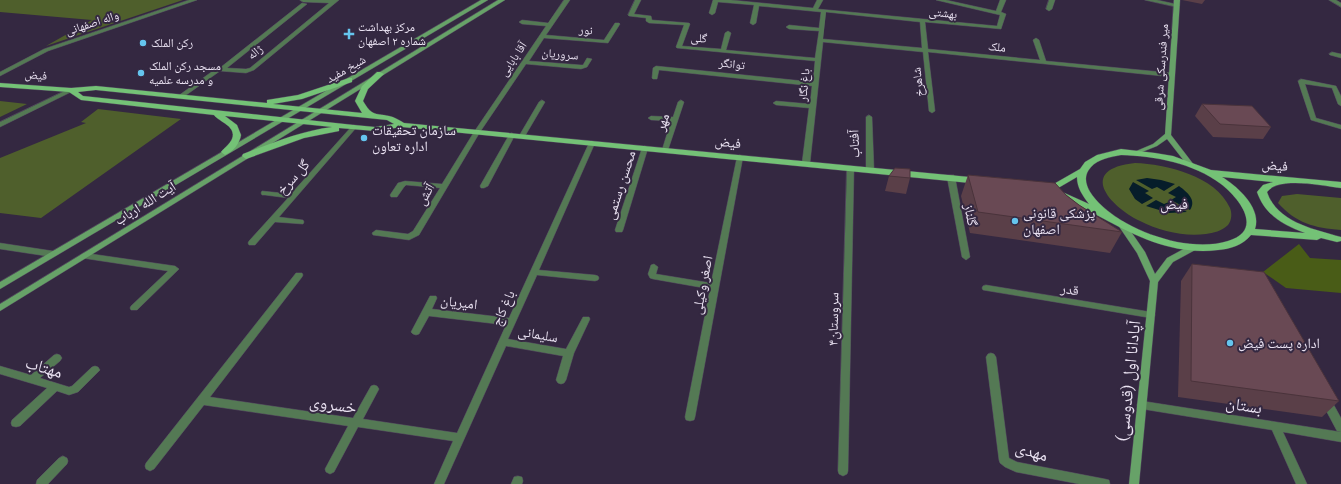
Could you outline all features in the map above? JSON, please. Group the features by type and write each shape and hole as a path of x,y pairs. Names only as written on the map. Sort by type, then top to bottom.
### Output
{"main road":[{"path":"484,0 483,3 486,5 499,2"},
{"name":"شیخ مفید","path":"281,120 484,0"},
{"name":"شیخ مفید","path":"304,122 499,2"},
{"name":"میر فندرسکی شرقی","path":"1168,135 1177,3"},
{"path":"465,12 475,11 479,14"},
{"path":"371,116 359,101 365,88 380,74"},
{"path":"250,104 299,97 349,80"},
{"name":"فیض","path":"0,85 70,90"},
{"path":"70,90 96,88 300,108 389,118 402,125"},
{"path":"70,90 81,98 214,113 375,129 402,125"},
{"path":"214,113 230,122 236,132 236,140 225,152"},
{"name":"آیت الله ارباب","path":"0,286 281,120"},
{"name":"آیت الله ارباب","path":"0,308 246,156 304,122"},
{"name":"فیض","path":"402,125 951,177 989,182"},
{"path":"246,156 285,140 307,134 354,127"},
{"path":"1137,152 1155,145 1168,135 1190,165"},
{"path":"1082,171 1046,189 1156,240 1194,247 1223,246 1239,240 1249,232 1252,222 1250,212 1244,202 1222,181 1207,172 1190,165 1154,154 1137,152 1121,152 1101,156 1087,164 1082,171 1080,181 1084,192 1093,204 1106,216"},
{"name":"فیض","path":"1207,172 1341,185"},
{"path":"1293,181 1275,183 1266,186 1262,192 1263,200 1269,209 1281,218 1297,226 1339,239"},
{"path":"1122,225 1141,252 1154,280 1170,260 1194,247"},
{"path":"1249,232 1339,239"},
{"name":"آپادانا اول (قدوسی)","path":"1134,484 1154,280"}],"street":[{"name":"واله اصفهانی","path":"0,74 46,50 194,0"},
{"name":"آقا بابایی","path":"477,132 567,0"},
{"name":"گلی","path":"638,0 631,15 649,17 649,21 687,24 679,47 818,60"},
{"name":"بهشتی","path":"712,13 716,0 999,28 1001,13"},
{"path":"776,6 779,0"},
{"path":"815,9 820,0"},
{"path":"939,0 1001,13 1003,0"},
{"path":"1049,9 1052,0"},
{"path":"1148,0 1177,3"},
{"path":"1332,0 1341,5"},
{"path":"180,97 216,71 223,68 303,2 334,1"},
{"name":"ژاله","path":"223,68 246,71 252,69 334,1"},
{"path":"753,23 757,4"},
{"name":"باغ نگار","path":"806,163 824,10"},
{"name":"شاهرخ","path":"922,20 932,110"},
{"path":"522,22 550,25"},
{"name":"نور","path":"542,36 606,42 616,24"},
{"path":"789,27 821,30"},
{"path":"723,51 728,33"},
{"name":"ملک","path":"820,40 1172,75"},
{"path":"1036,40 1044,63"},
{"path":"1332,54 1341,56"},
{"name":"سروریان","path":"524,62 581,68 585,66 589,59"},
{"name":"توانگر","path":"655,78 656,68 815,84"},
{"path":"1341,104 1334,87 1301,81 1313,119 1341,126"},
{"path":"0,126 70,90"},
{"path":"522,136 542,102"},
{"name":"مهر","path":"665,150 681,102"},
{"path":"776,103 812,106"},
{"name":"آفتاب","path":"869,117 870,170"},
{"path":"651,118 676,119"},
{"name":"گل سرخ","path":"252,243 354,127"},
{"name":"آتش","path":"376,233 409,237 416,234 477,132"},
{"path":"484,186 512,135"},
{"name":"باغ کاج","path":"439,484 592,143"},
{"name":"محسن رستمی","path":"619,230 645,148"},
{"name":"اصغر وکیلی","path":"690,417 740,157"},
{"name":"سروستان۴","path":"843,471 850,168"},
{"name":"گلناز","path":"951,177 966,257"},
{"path":"394,195 401,185 405,183 444,186"},
{"path":"265,193 293,196"},
{"path":"273,219 300,222"},
{"path":"0,246 53,254"},
{"path":"85,256 175,269 134,308"},
{"path":"654,267 652,274 653,276 715,287"},
{"path":"534,272 595,278"},
{"path":"150,466 299,275"},
{"name":"قدر","path":"986,288 1151,315"},
{"name":"امیریان","path":"416,332 433,298"},
{"name":"امیریان","path":"426,312 512,322"},
{"name":"سلیمانی","path":"561,380 569,353 586,319"},
{"name":"سلیمانی","path":"503,342 569,353"},
{"name":"مهدی","path":"991,357 1004,460 1016,467 1105,484"},
{"path":"32,380 57,358"},
{"name":"مهتاب","path":"0,370 69,391 73,390 95,370"},
{"path":"16,423 55,387"},
{"path":"330,469 374,389"},
{"path":"1321,393 1341,428"},
{"name":"خسروی","path":"201,400 460,438"},
{"name":"بستان","path":"1142,405 1341,437"},
{"path":"1275,426 1302,484"},
{"path":"41,484 62,461"}],"green space":[{"path":"0,0 183,0 46,46 92,20 0,12"},
{"path":"0,101 27,104 0,117"},
{"path":"98,109 181,119 41,218 0,213 0,158 86,123 81,122"},
{"path":"1135,163 1175,169 1202,180 1214,188 1223,197 1231,210 1228,225 1223,229 1214,232 1189,235 1156,228 1129,214 1110,198 1104,189 1103,180 1107,172 1117,167"},
{"path":"1297,194 1341,198 1341,230 1322,228 1299,220 1278,203 1282,196"},
{"path":"1299,244 1310,258 1341,260 1341,293 1286,288 1263,272"}],"water":[{"path":"1147,178 1175,184 1164,191 1157,187 1152,189 1136,180"},
{"path":"1133,182 1149,191 1145,193 1153,198 1142,204 1135,199 1129,189"},
{"path":"1179,186 1190,196 1192,200 1190,210 1171,200 1176,197 1168,193"},
{"path":"1156,200 1164,204 1169,202 1187,212 1169,213 1146,206"}],"building":[{"path":"1202,104 1252,106 1271,127 1220,124"},
{"path":"895,168 910,169 910,178 889,176"},
{"path":"968,175 1055,183 1066,195 1079,205 1122,232 978,212"},
{"name":"اداره پست فیض","path":"1192,264 1264,272 1339,401 1191,381"}],"place":[{"name":"مرکز بهداشت شماره ۲ اصفهان","path":"349,34"},
{"name":"رکن الملک","path":"143,43"},
{"name":"مسجد رکن الملک و مدرسه علمیه","path":"141,73"},
{"name":"سازمان تحقیقات اداره تعاون","path":"364,138"},
{"name":"پزشکی قانونی اصفهان","path":"1015,221"},
{"name":"اداره پست فیض","path":"1230,343"}],"district":[{"name":"فیض","path":"1174,204"}]}
